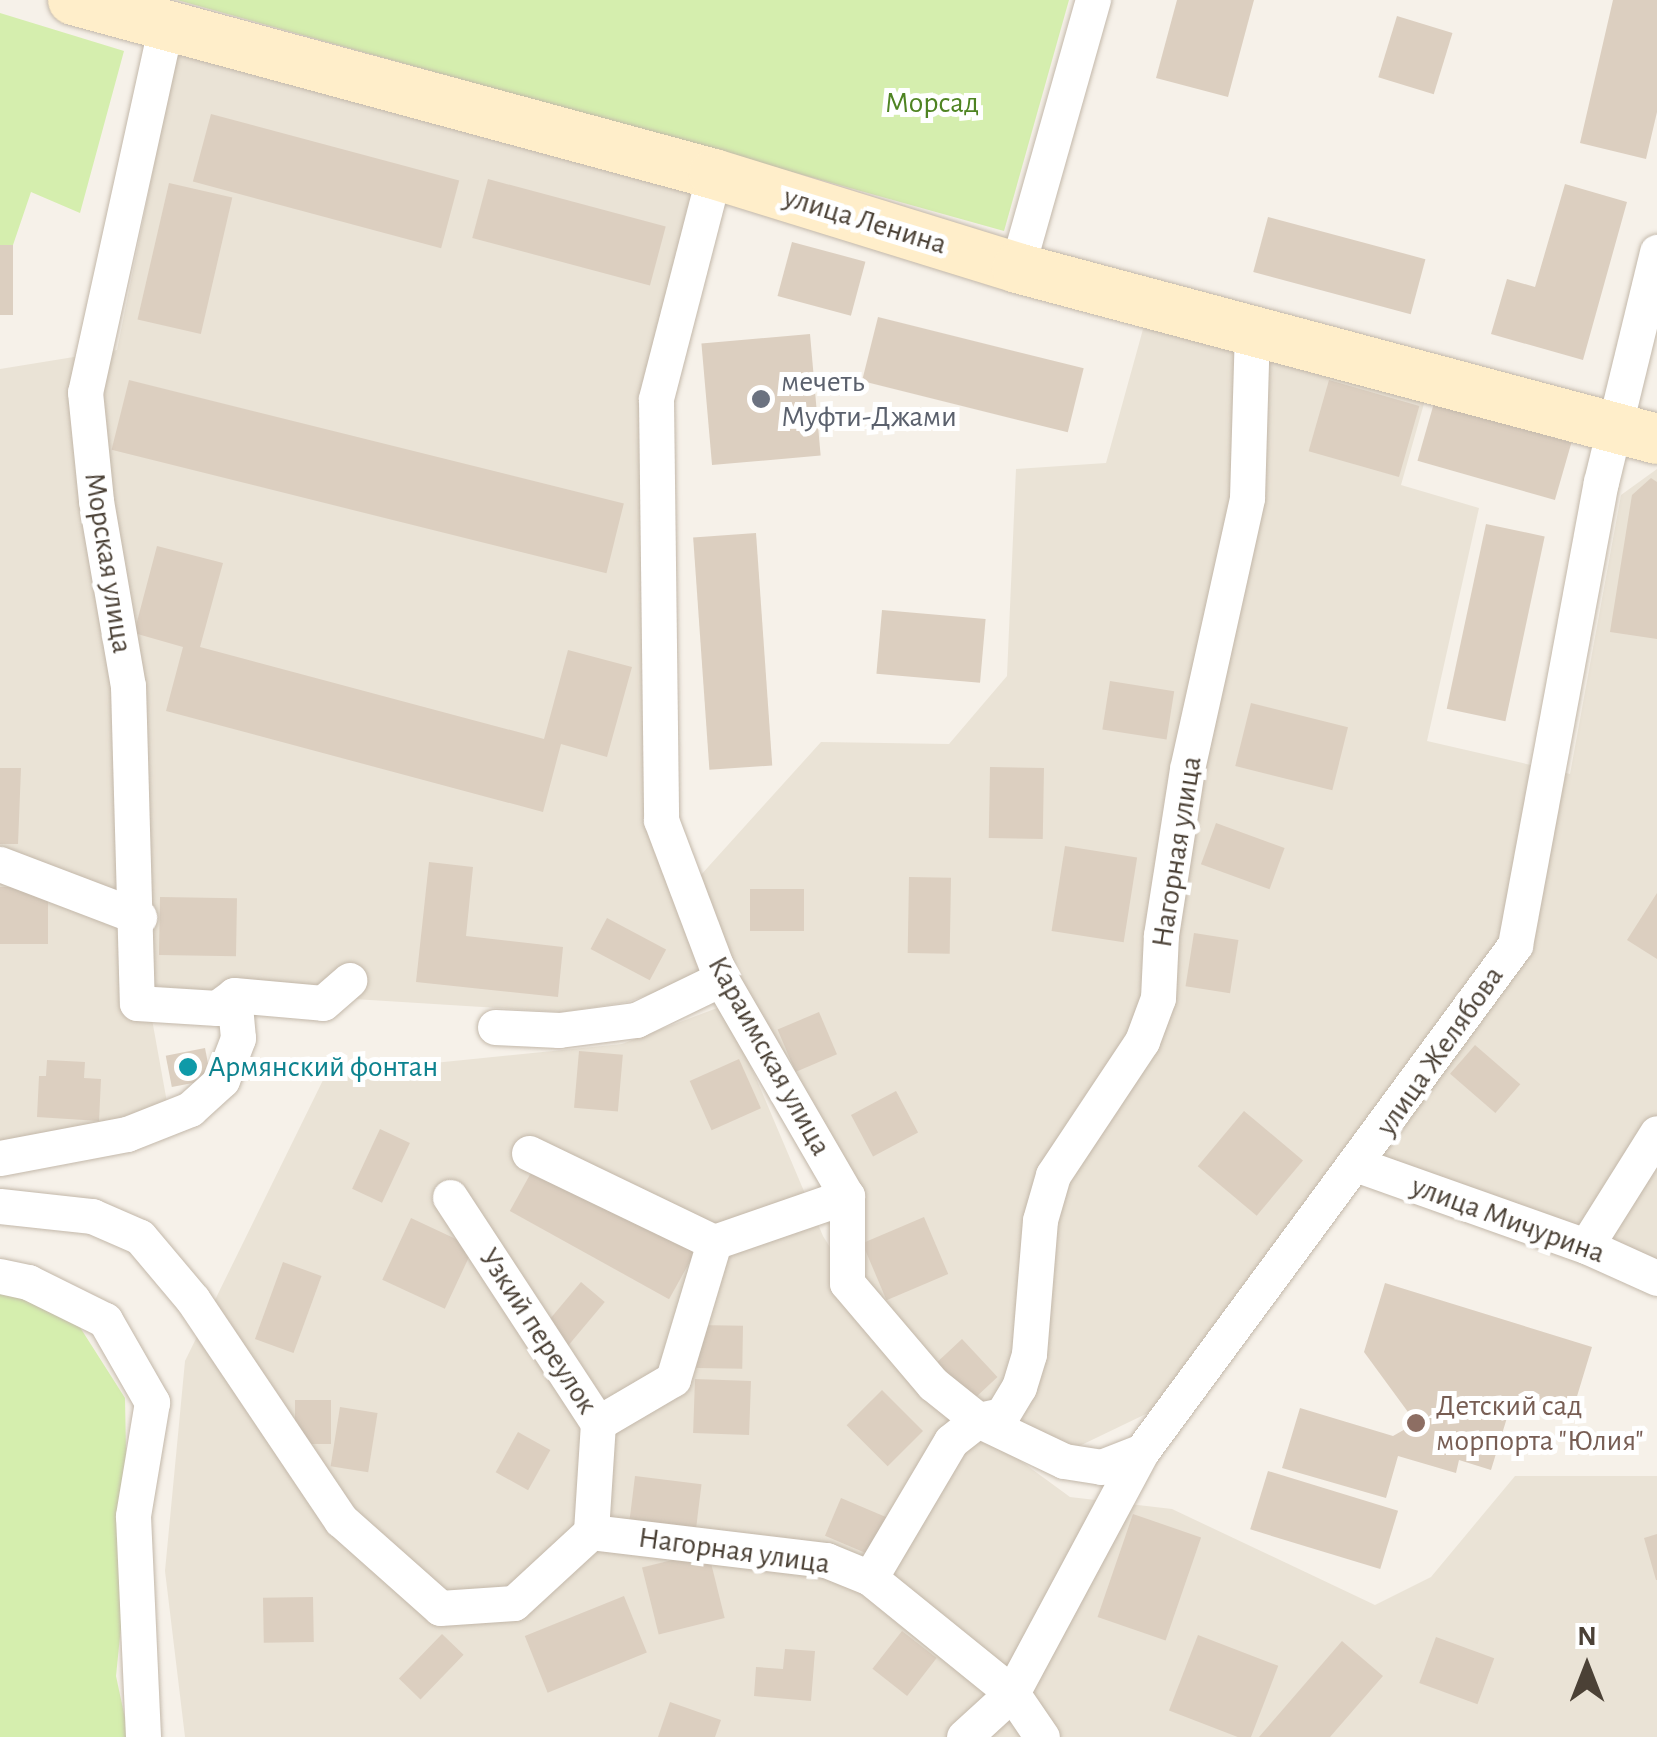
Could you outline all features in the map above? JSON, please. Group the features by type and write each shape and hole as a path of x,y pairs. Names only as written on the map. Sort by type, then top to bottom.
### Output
{"main road":[{"name":"улица Ленина","path":"73,0 165,29 714,174 1017,268 1638,432"}],"street":[{"path":"1017,268 1093,0"},
{"name":"Морская улица","path":"165,29 86,392 96,502 128,686 139,918 136,1004 217,1008 234,994"},
{"name":"Караимская улица","path":"714,174 656,399 661,820 721,979 848,1196"},
{"name":"улица Желябова","path":"964,1737 1012,1692 1142,1451 1358,1166 1515,945 1601,482 1638,432 1657,252"},
{"name":"Нагорная улица","path":"591,1532 826,1560 870,1578 951,1441 978,1420 1002,1415 1029,1354 1040,1220 1054,1175 1142,1041 1158,998 1161,935 1187,770 1247,498 1252,330"},
{"path":"0,864 139,918"},
{"path":"494,1027 559,1030 636,1020 721,979"},
{"path":"0,1158 128,1134 190,1109 222,1080 233,1052 238,1038 234,994 323,1004 349,980"},
{"path":"1586,1246 1657,1133"},
{"path":"529,1152 714,1242 848,1196 847,1283 934,1384 978,1420 1064,1461 1101,1467 1142,1451"},
{"name":"улица Мичурина","path":"1358,1166 1586,1246 1657,1278"},
{"name":"Узкий переулок","path":"450,1197 598,1423 591,1532"},
{"path":"0,1206 92,1216 140,1237 193,1300 340,1520 440,1608 514,1603 591,1532"},
{"path":"598,1423 673,1379 714,1242"},
{"path":"0,1276 28,1282 105,1320 152,1402 133,1516 143,1737"},
{"path":"870,1578 1012,1692 1042,1737"}],"shaded area":[{"path":"179,41 696,177 640,403 653,825 706,974 628,1002 562,1012 146,986 168,1108 0,1144 0,369 117,350"},
{"path":"1145,322 1425,400 1401,485 1479,508 1427,741 1570,774 1621,495 1657,469 1657,1269 1345,1147 1150,1412 1071,1450 968,1407 861,1291 845,1193 681,897 821,742 949,744 1007,676 1016,469 1106,463"},
{"path":"725,1005 823,1236 914,1383 1070,1497 1172,1509 1375,1605 1431,1577 1515,1476 1657,1476 1657,1737 185,1737 165,1571 185,1361 326,1074 622,1044"}],"green space":[{"name":"Морсад","path":"177,0 1069,0 1004,231"},
{"path":"0,13 124,51 80,213 31,192 13,245 0,245"},
{"path":"0,1289 76,1321 125,1398 128,1557 116,1676 129,1737 0,1737"}],"building":[{"path":"1177,0 1254,0 1228,97 1156,78"},
{"path":"1613,0 1657,0 1657,112 1646,159 1580,143"},
{"path":"1397,16 1452,33 1434,94 1378,77"},
{"path":"211,114 459,181 441,248 193,182"},
{"path":"488,179 666,227 650,286 472,238"},
{"path":"169,183 232,198 201,334 138,319"},
{"path":"1565,184 1627,202 1583,360 1491,334 1507,279 1535,287"},
{"path":"1268,217 1425,259 1411,314 1253,272"},
{"path":"792,242 865,262 851,316 778,296"},
{"path":"0,245 13,245 13,315 0,315"},
{"path":"878,317 1084,368 1068,432 862,381"},
{"name":"мечеть Муфти-Джами","path":"810,334 821,456 712,465 701,343"},
{"path":"129,380 624,503 606,573 112,450"},
{"path":"1329,380 1419,406 1399,477 1309,451"},
{"path":"1434,403 1571,442 1555,500 1417,461"},
{"path":"1651,478 1657,482 1657,639 1610,632 1632,495"},
{"path":"1486,524 1545,536 1505,721 1447,709"},
{"path":"756,533 772,765 709,770 693,537"},
{"path":"157,546 223,563 200,647 544,739 568,650 632,667 607,757 561,744 543,812 166,711 183,647 134,633"},
{"path":"882,610 986,619 980,683 876,674"},
{"path":"1110,681 1174,691 1167,740 1102,729"},
{"path":"1251,703 1348,727 1332,790 1235,766"},
{"path":"990,767 1044,768 1043,839 989,838"},
{"path":"0,768 21,768 18,844 0,844"},
{"path":"1216,823 1285,848 1270,889 1201,864"},
{"path":"1065,846 1137,857 1124,942 1052,931"},
{"path":"429,862 473,867 466,936 563,947 558,997 416,982"},
{"path":"909,877 951,878 950,954 908,953"},
{"path":"0,887 48,887 48,944 0,944"},
{"path":"750,889 804,889 804,931 750,931"},
{"path":"1657,893 1657,959 1627,940"},
{"path":"160,897 237,898 236,956 159,955"},
{"path":"607,918 666,949 650,980 591,949"},
{"path":"1194,933 1238,940 1230,993 1186,986"},
{"path":"819,1012 837,1054 796,1072 778,1030"},
{"path":"1475,1045 1520,1084 1495,1113 1450,1074"},
{"name":"Армянский фонтан","path":"205,1048 211,1079 172,1087 166,1056"},
{"path":"579,1051 623,1055 618,1112 574,1108"},
{"path":"739,1059 761,1108 712,1130 690,1081"},
{"path":"47,1060 85,1062 84,1078 101,1079 99,1121 37,1117 39,1076 46,1076"},
{"path":"896,1091 918,1132 873,1156 851,1115"},
{"path":"1244,1111 1303,1160 1257,1216 1198,1166"},
{"path":"380,1129 410,1143 382,1203 352,1189"},
{"path":"537,1162 696,1250 669,1299 510,1211"},
{"path":"924,1217 948,1274 887,1300 862,1243"},
{"path":"411,1218 474,1247 445,1309 382,1280"},
{"path":"283,1262 322,1276 293,1353 255,1339"},
{"path":"581,1282 605,1302 566,1348 542,1328"},
{"path":"1385,1283 1592,1347 1571,1416 1513,1398 1491,1470 1459,1460 1456,1473 1398,1456 1386,1498 1282,1468 1300,1408 1393,1436 1416,1423 1364,1352"},
{"path":"697,1325 743,1326 742,1369 696,1368"},
{"path":"962,1339 997,1377 970,1402 935,1364"},
{"path":"695,1379 751,1381 749,1435 693,1433"},
{"path":"882,1390 923,1431 888,1466 847,1425"},
{"path":"295,1400 331,1400 331,1444 295,1444"},
{"path":"340,1407 378,1413 368,1472 331,1466"},
{"path":"518,1432 550,1450 528,1490 496,1472"},
{"path":"1268,1471 1398,1511 1380,1569 1250,1529"},
{"path":"635,1476 702,1484 696,1533 629,1525"},
{"path":"841,1498 887,1518 871,1555 825,1536"},
{"path":"1133,1514 1201,1537 1166,1641 1098,1617"},
{"path":"1657,1534 1657,1580 1656,1580 1644,1538"},
{"path":"708,1551 725,1618 659,1634 642,1567"},
{"path":"624,1596 647,1653 548,1693 525,1636"},
{"path":"313,1597 314,1642 264,1643 263,1598"},
{"path":"902,1631 937,1658 907,1696 872,1669"},
{"path":"442,1634 464,1655 421,1699 399,1679"},
{"path":"1198,1635 1278,1666 1251,1737 1238,1737 1169,1711"},
{"path":"1436,1637 1494,1658 1478,1704 1419,1683"},
{"path":"1342,1641 1383,1676 1330,1737 1259,1737"},
{"path":"785,1649 815,1651 811,1701 754,1696 756,1667 783,1669"},
{"path":"670,1702 721,1720 715,1737 658,1737"}],"place":[{"name":"мечеть Муфти-Джами","path":"761,399"},
{"name":"Армянский фонтан","path":"188,1067"},
{"name":"Детский сад морпорта \"Юлия\"","path":"1416,1423"}]}
